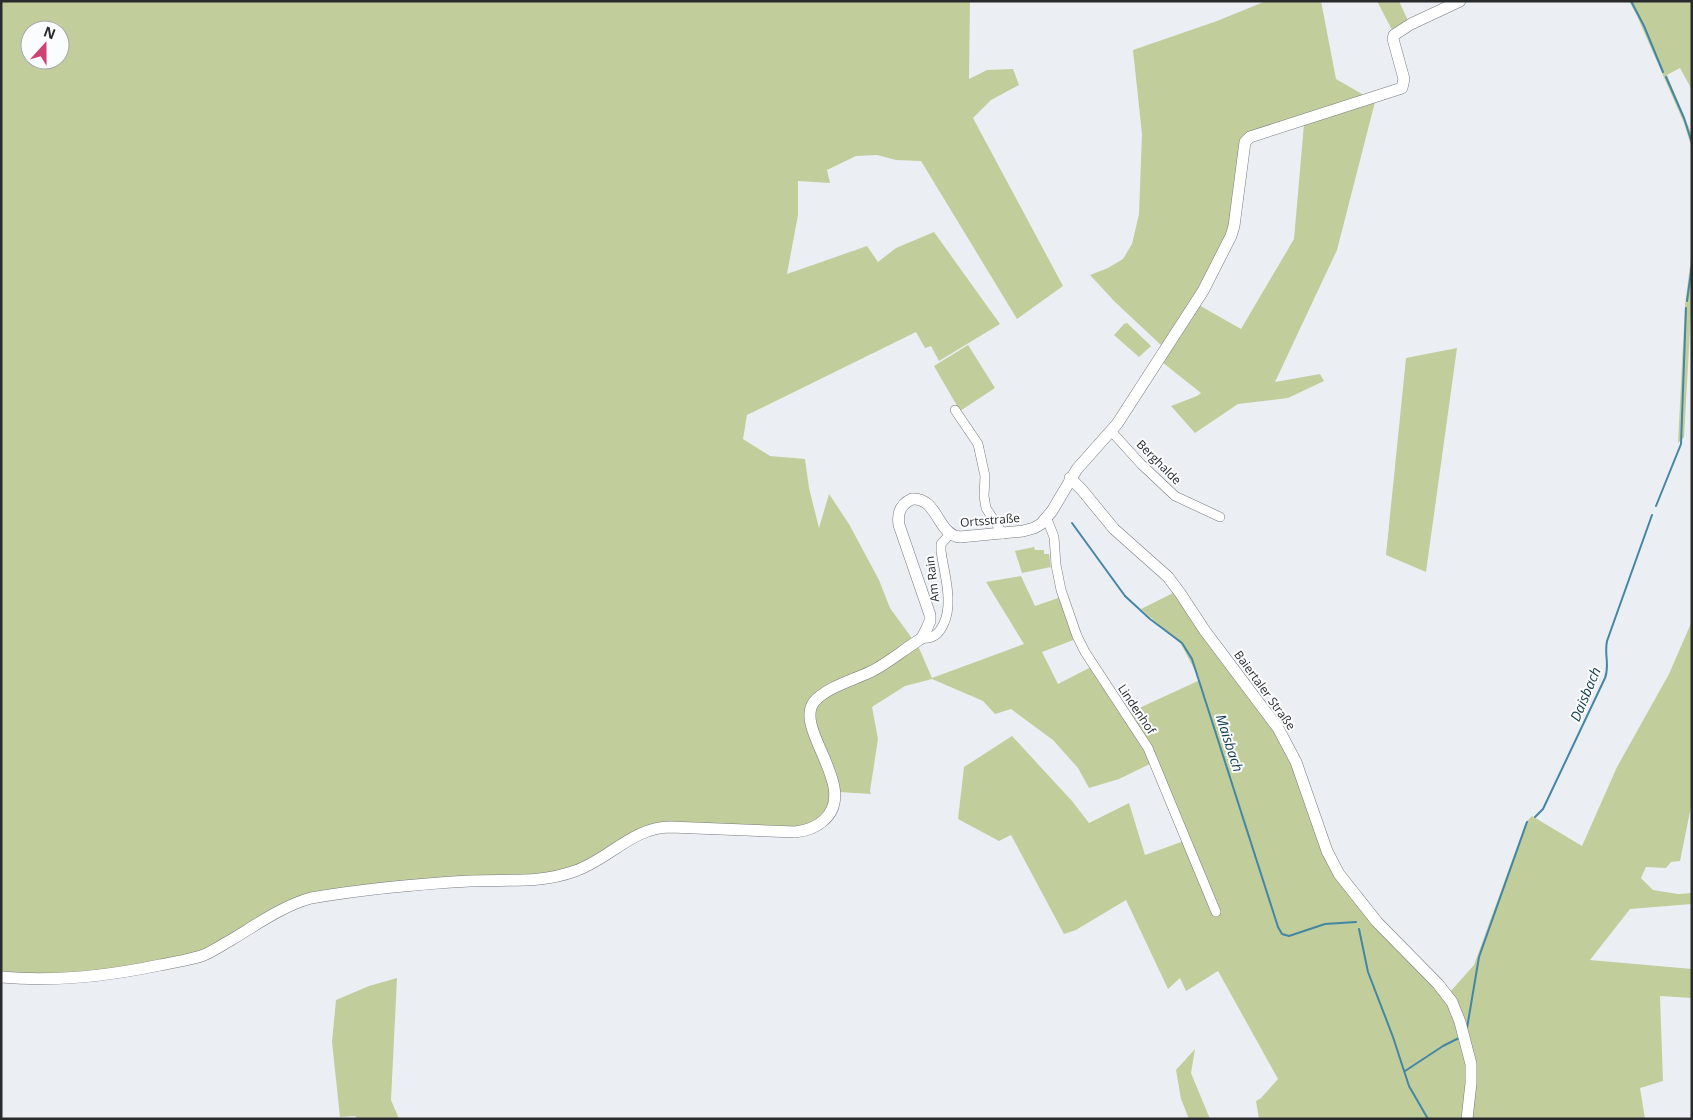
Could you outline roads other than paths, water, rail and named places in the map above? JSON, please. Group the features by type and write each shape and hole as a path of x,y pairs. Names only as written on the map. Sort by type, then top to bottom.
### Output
{"street":[{"path":"1047,519 1070,478 1083,460 1111,431 1203,291 1233,232 1244,144 1247,139 1402,88 1404,78 1393,39 1394,35 1411,24 1460,1"},
{"path":"955,410 978,444 985,476 984,496 986,508 1003,534"},
{"name":"Berghalde","path":"1111,431 1141,464 1175,496 1220,517"},
{"name":"Baiertaler Straße","path":"1070,478 1114,529 1168,577 1180,592 1205,631 1278,728 1296,762 1327,851 1339,874 1377,922 1433,979 1452,1002 1465,1040 1472,1076 1467,1119"},
{"name":"Ortsstraße","path":"919,640 929,624 930,616 899,525 899,511 904,503 915,499 923,500 931,507 950,534 960,537 1003,534 1034,528 1047,519"},
{"name":"Lindenhof","path":"1047,519 1054,537 1056,565 1061,590 1076,636 1148,748 1216,912"},
{"name":"Am Rain","path":"919,640 935,636 943,626 948,612 941,544 950,534"},
{"path":"1,977 47,979 90,977 122,973 187,960 205,955 283,909 311,898 404,885 550,879 585,867 640,834 657,828 803,832 826,819 834,802 835,789 812,727 810,714 813,703 829,691 874,670 919,640"}],"waterway":[{"name":"Daisbach","path":"1631,1 1644,26 1663,72"},
{"name":"Daisbach","path":"1666,77 1684,118 1692,143"},
{"name":"Daisbach","path":"1687,301 1692,265"},
{"name":"Daisbach","path":"1656,506 1681,444 1686,308"},
{"name":"Daisbach","path":"1535,817 1543,809 1605,678 1607,669 1607,641 1652,515"},
{"name":"Maisbach","path":"1072,523 1125,596 1150,619 1182,643 1192,659 1278,927 1282,934 1289,936 1325,924 1356,922"},
{"name":"Daisbach","path":"1467,1028 1479,957 1527,822"},
{"name":"Maisbach","path":"1359,929 1368,972 1393,1037 1409,1086 1428,1119"},
{"name":"Daisbach","path":"1405,1071 1443,1046 1461,1037"}]}
